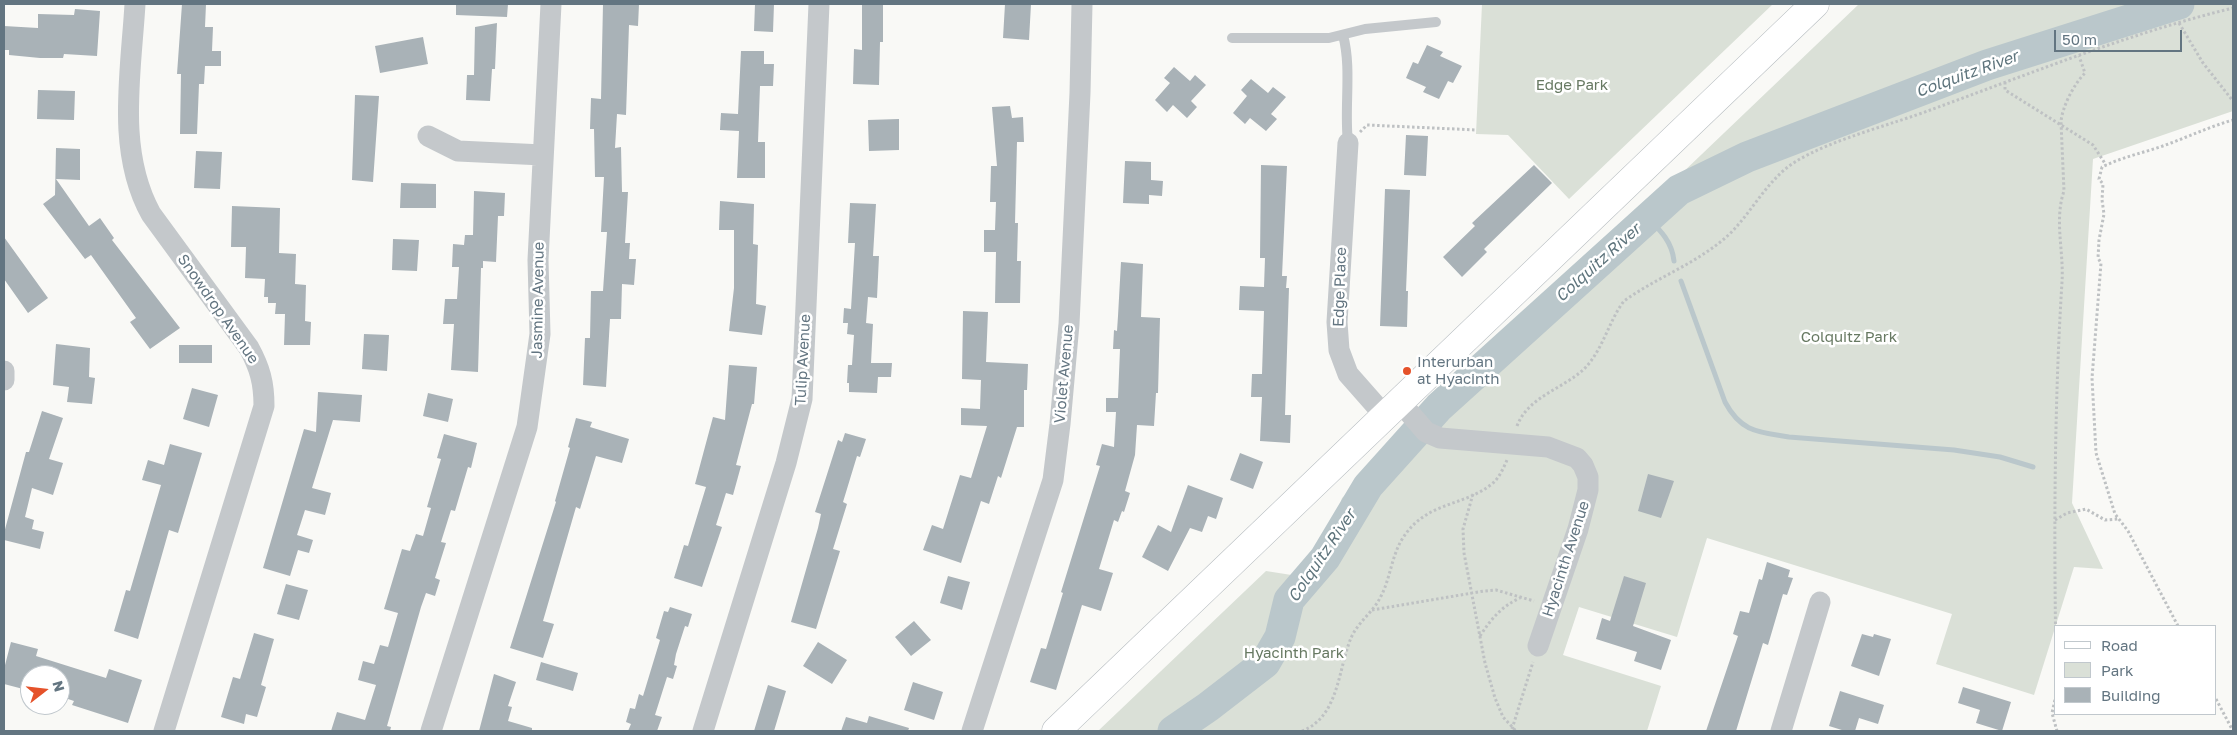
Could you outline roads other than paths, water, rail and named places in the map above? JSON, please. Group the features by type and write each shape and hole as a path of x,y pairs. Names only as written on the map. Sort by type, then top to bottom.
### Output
{"main road":[{"path":"1056,731 1407,418 1815,4"}],"street":[{"name":"Snowdrop Avenue","path":"135,4 129,146 140,194 151,214 249,348 259,366 264,385 264,406 164,731"},
{"name":"Jasmine Avenue","path":"431,731 527,427 540,334 538,260 551,4"},
{"name":"Tulip Avenue","path":"703,731 786,464 802,398 819,4"},
{"name":"Violet Avenue","path":"972,731 1052,480 1060,424 1069,324 1080,94 1082,4"},
{"path":"428,136 458,151 543,155"},
{"name":"Edge Place","path":"1348,143 1337,322 1339,350 1348,374 1407,418"},
{"path":"4,371 4,380"},
{"name":"Hyacinth Avenue","path":"1407,418 1440,438 1548,447 1577,458 1583,465 1588,477 1588,490 1578,529 1538,646"},
{"path":"1781,731 1820,602"}],"lane":[{"path":"1232,38 1329,38 1365,29 1436,22"},
{"path":"1343,35 1347,52 1345,117 1348,143"}],"waterway":[{"name":"Colquitz River","path":"1173,731 1208,707 1265,663 1280,637 1289,600 1325,558 1368,486 1439,407 1679,190 1747,157 1987,65 2179,4"},
{"path":"1648,218 1668,242 1674,261"},
{"path":"1681,281 1725,402 1737,419 1751,429 1789,437 1954,450 2000,457 2033,467"}],"place":[{"name":"Interurban at Hyacinth","path":"1407,371"}],"park label":[{"name":"Edge Park","path":"1572,85"},
{"name":"Colquitz Park","path":"1849,337"},
{"name":"Hyacinth Park","path":"1294,653"}]}
